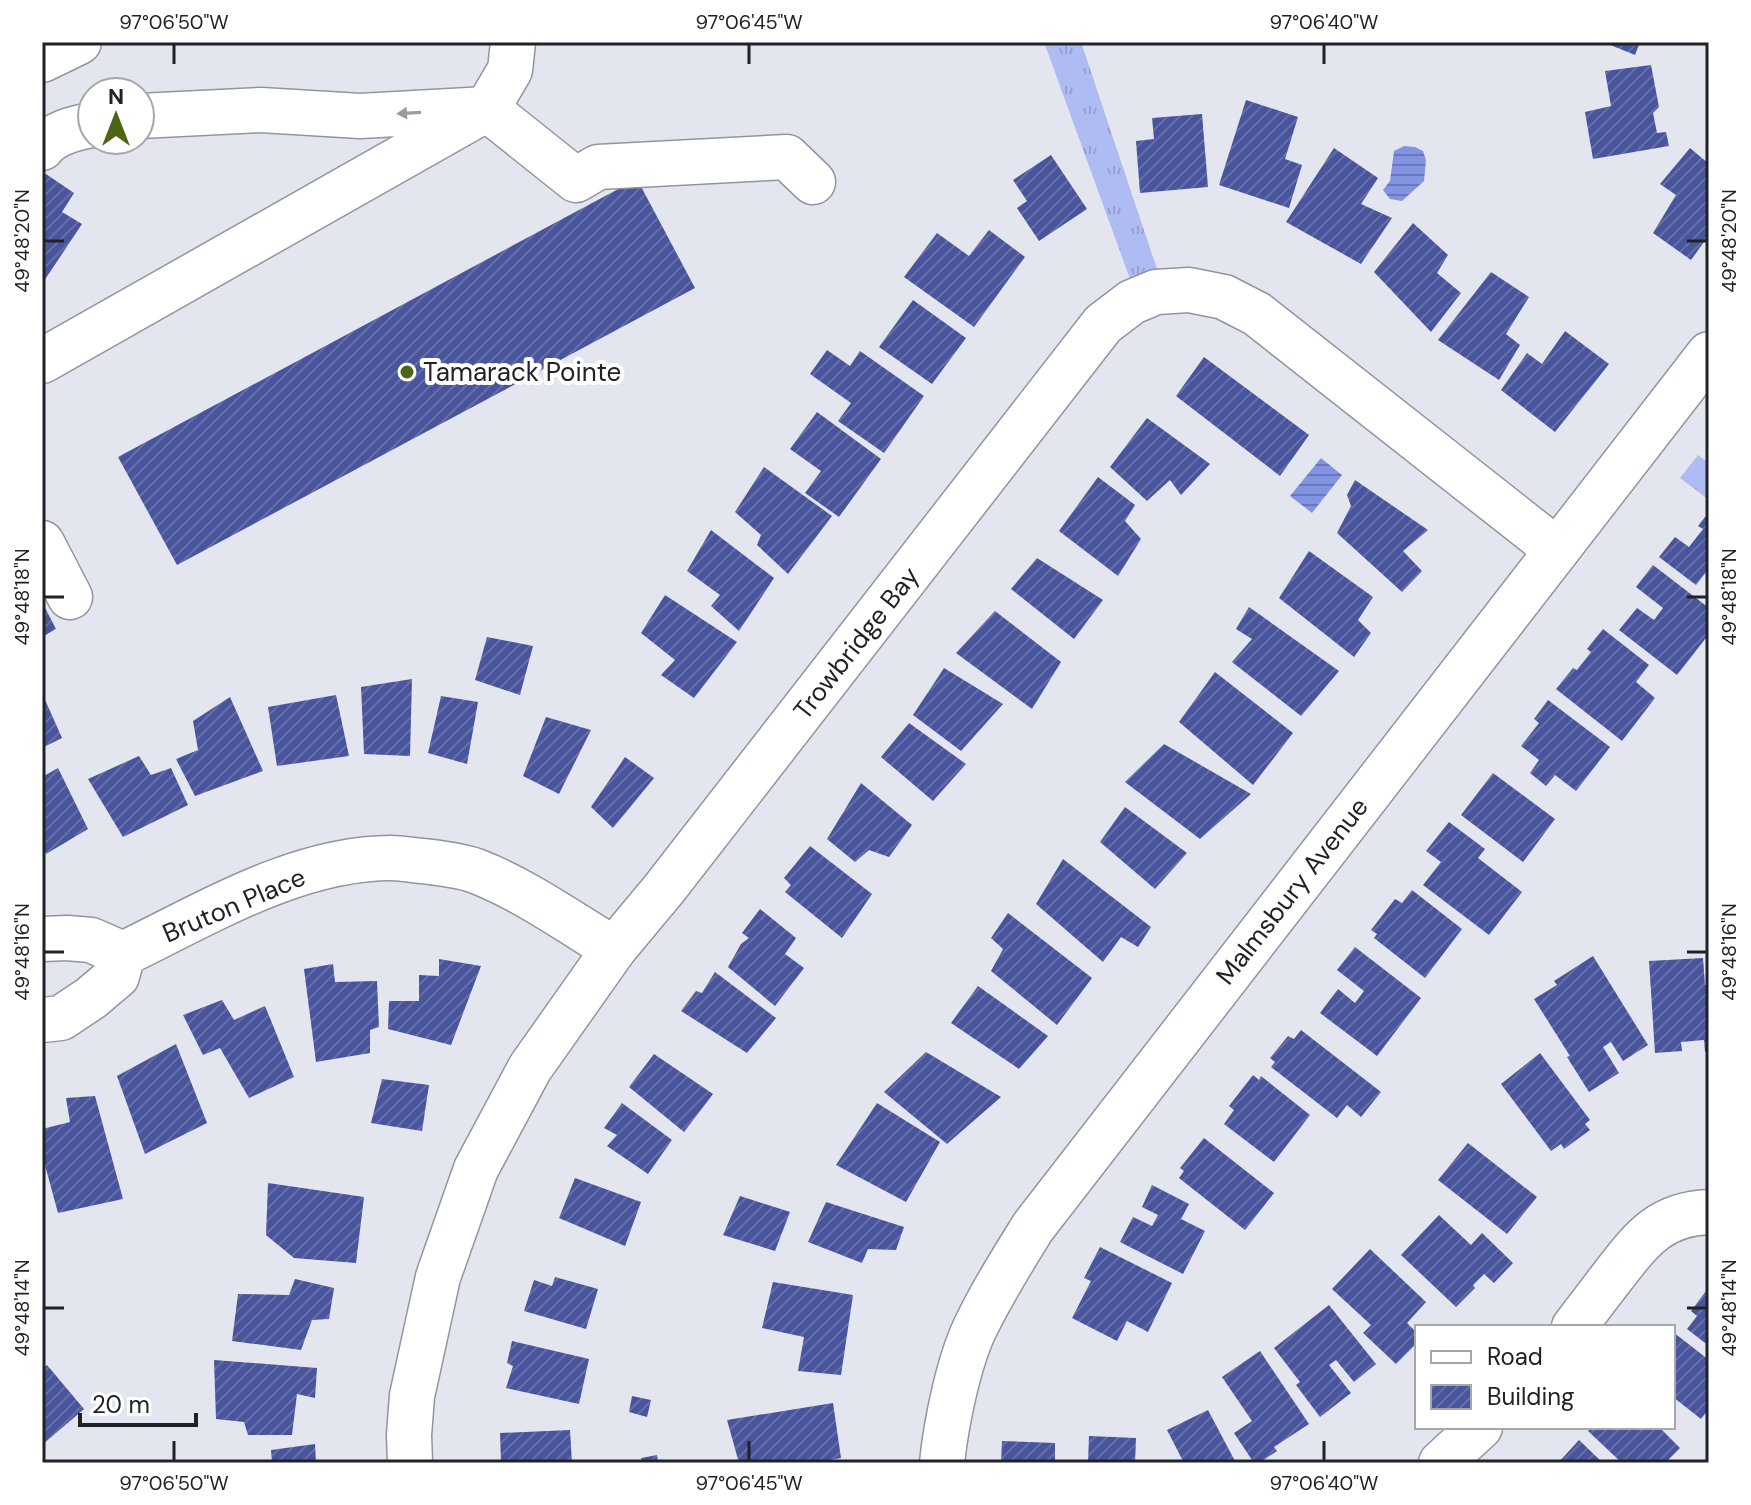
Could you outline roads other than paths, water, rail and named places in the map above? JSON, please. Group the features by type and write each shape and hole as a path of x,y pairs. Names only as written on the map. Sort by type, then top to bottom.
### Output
{"street":[{"path":"42,60 79,42"},
{"path":"42,361 487,109 510,70 513,42"},
{"path":"156,115 261,110 360,116 487,109 576,180 598,167 787,157 813,182"},
{"path":"42,148 46,142 76,128"},
{"name":"Trowbridge Bay","path":"410,1463 412,1396 438,1277 476,1169 530,1068 614,949 684,864 1103,324 1132,302 1156,292 1189,290 1224,297 1257,314 1557,550"},
{"name":"Malmsbury Avenue","path":"942,1463 956,1386 973,1332 1033,1227 1709,354"},
{"path":"42,543 70,597"},
{"name":"Bruton Place","path":"123,954 256,890 297,874 346,863 391,858 472,870 501,882 614,949"},
{"path":"42,939 91,940 123,954 117,976 61,1018 42,1020"},
{"path":"1576,1325 1640,1240 1667,1221 1692,1213 1709,1212"},
{"path":"1441,1463 1478,1429"}],"place":[{"name":"Tamarack Pointe","path":"407,372"}]}
